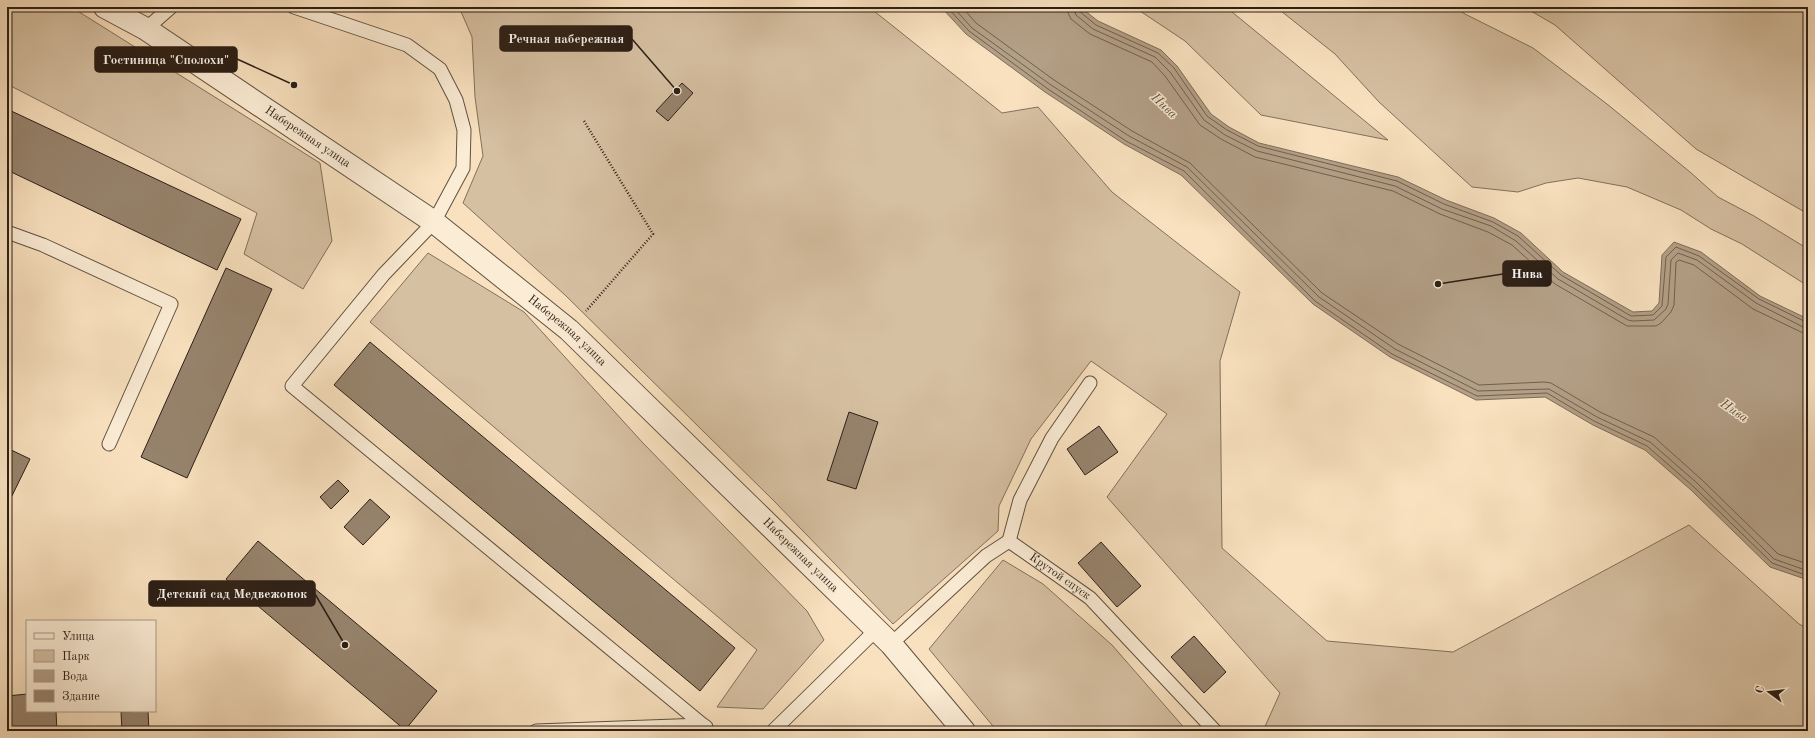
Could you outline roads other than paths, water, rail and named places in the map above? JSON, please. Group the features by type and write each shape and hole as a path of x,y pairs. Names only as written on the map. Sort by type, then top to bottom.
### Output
{"street":[{"name":"Набережная улица","path":"105,7 146,29 387,189 434,222 569,330 883,637 964,731"}],"lane":[{"path":"146,29 171,7"},
{"path":"294,7 407,45 440,69 456,100 464,130 463,168 434,222 384,274 292,386 706,728"},
{"path":"7,232 43,245 171,304 109,444"},
{"path":"774,731 883,637 986,556 1009,541 1020,500 1052,438 1090,383"},
{"name":"Крутой спуск","path":"1009,541 1090,598 1215,731"},
{"path":"536,731 706,728"}],"water":[{"name":"Нива","path":"941,7 1080,7 1098,21 1161,50 1177,66 1211,114 1229,127 1259,143 1398,177 1446,200 1494,218 1521,233 1563,272 1633,312 1652,311 1659,303 1662,255 1674,242 1701,252 1760,296 1808,319 1808,580 1770,567 1691,490 1645,450 1593,425 1545,397 1476,400 1390,357 1313,304 1181,175 1124,144 1045,92 966,34"}],"place":[{"name":"Гостиница \"Сполохи\"","path":"294,85"},
{"name":"Речная набережная","path":"677,91"},
{"name":"Нива","path":"1438,284"},
{"name":"Детский сад Медвежонок","path":"345,645"}]}
